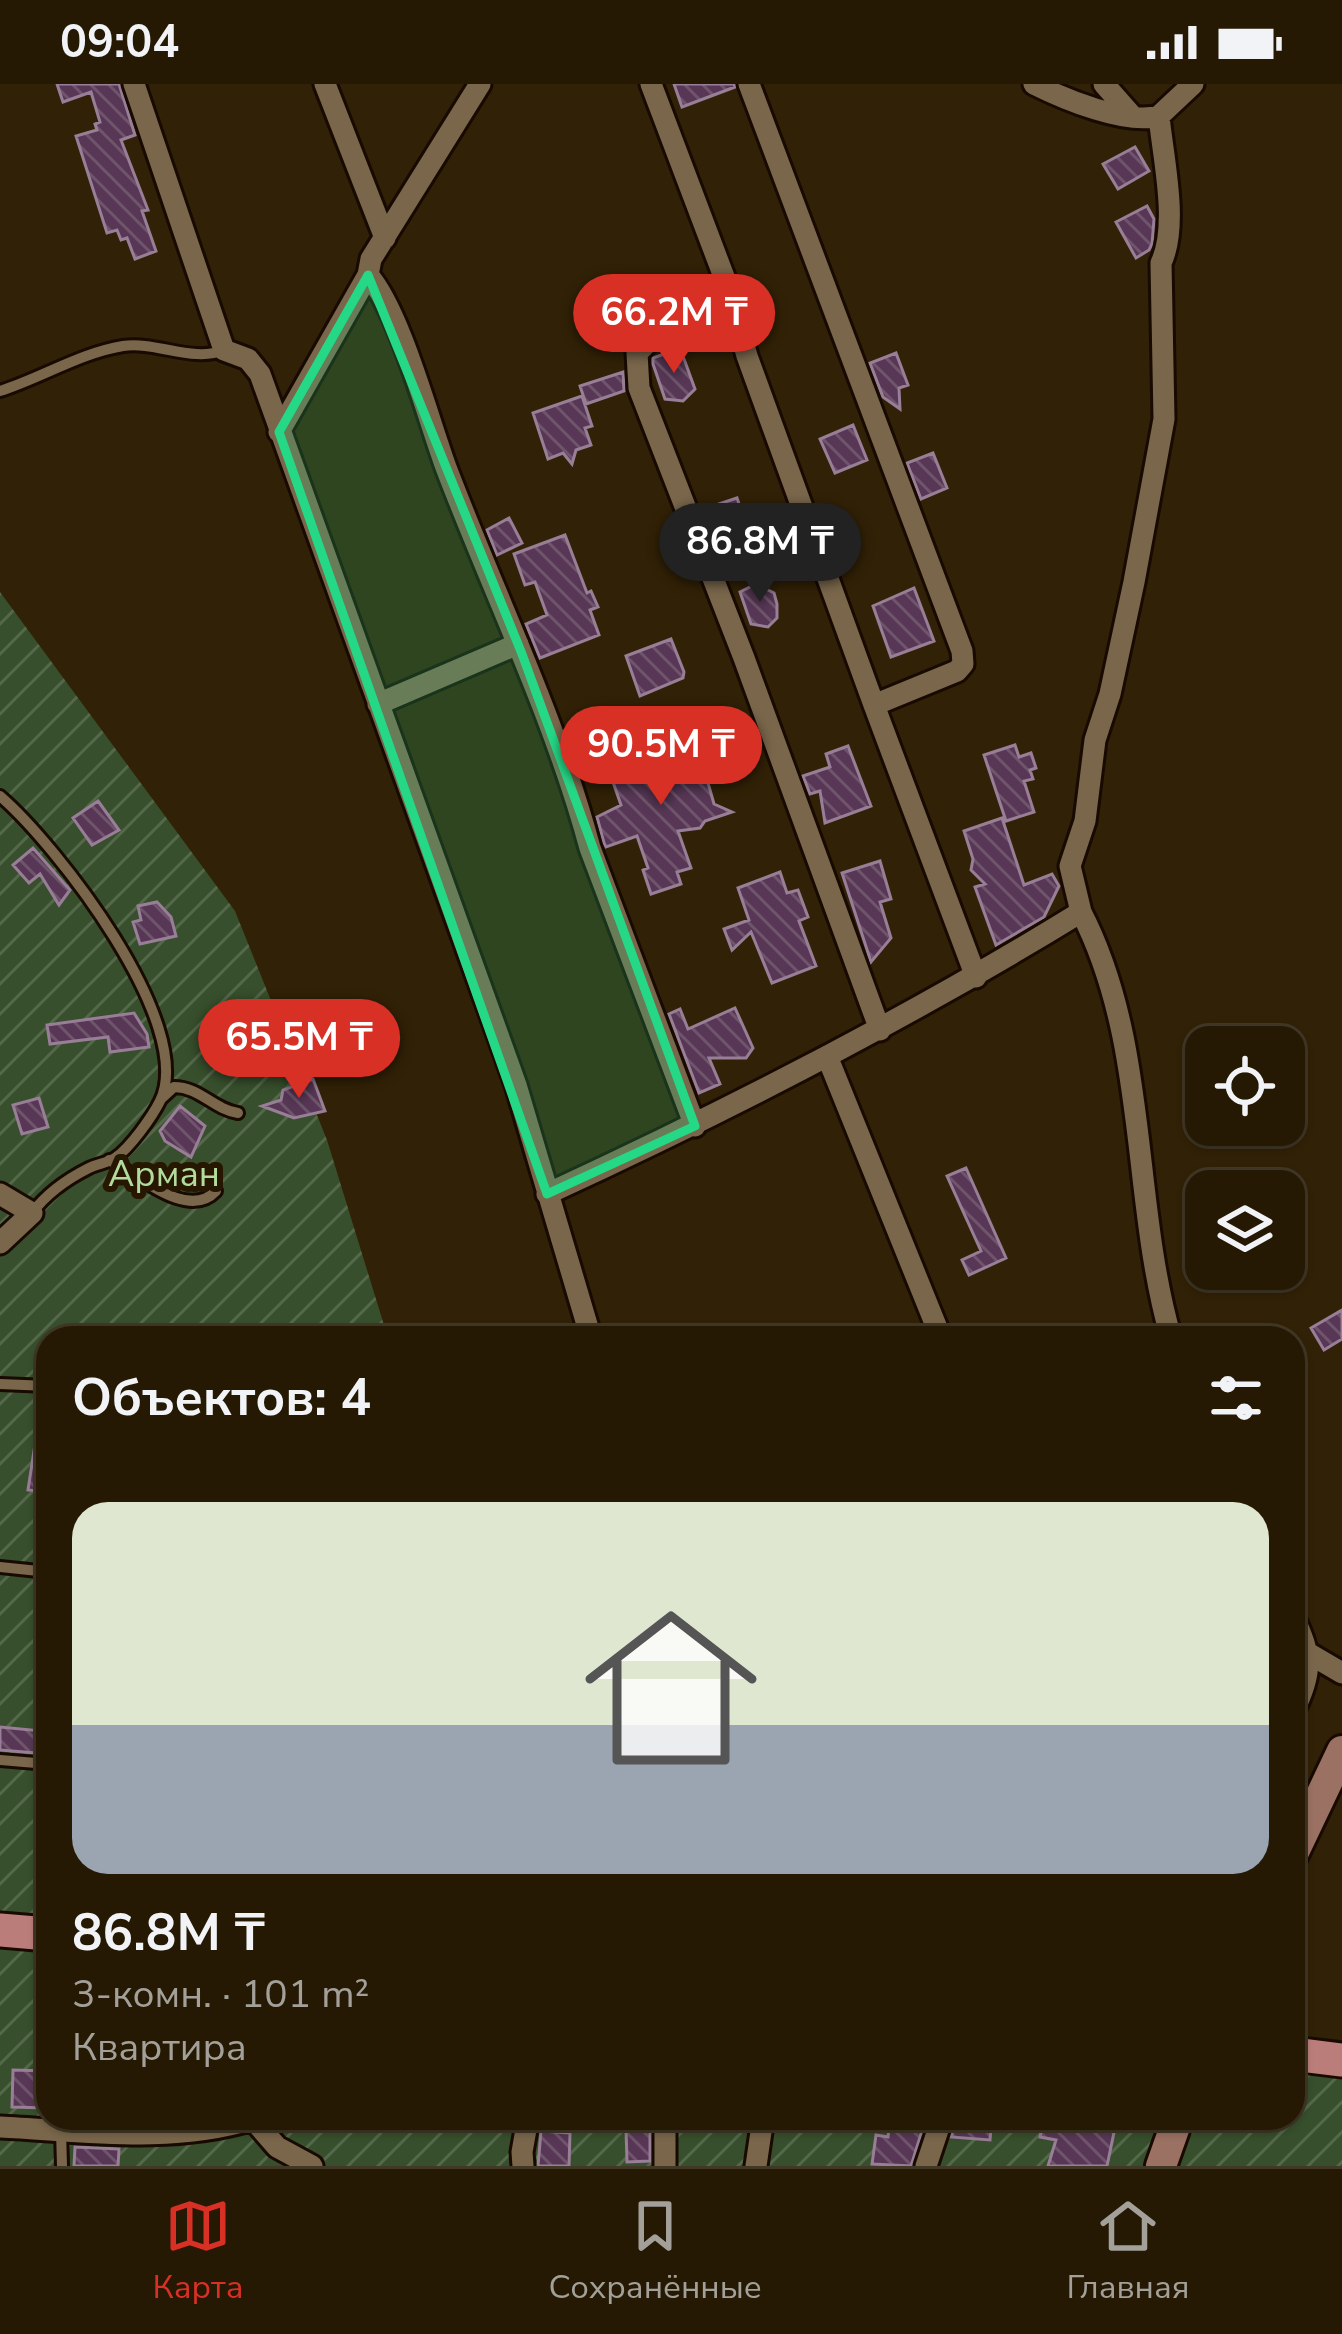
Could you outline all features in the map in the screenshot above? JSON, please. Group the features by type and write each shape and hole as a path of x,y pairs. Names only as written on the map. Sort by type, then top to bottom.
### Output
{"main road":[{"path":"1305,1830 1342,1751"},
{"path":"0,1930 36,1933"},
{"path":"1305,2055 1342,2060"},
{"path":"1161,2166 1174,2130"}],"street":[{"path":"134,84 224,350 248,358 260,374 516,1084 587,1326"},
{"path":"325,84 385,238"},
{"path":"279,432 368,275 371,259 480,84"},
{"path":"651,84 976,976"},
{"path":"749,84 962,651 963,664 956,671 874,705"},
{"path":"1034,84 1133,117 1159,116 1193,84"},
{"path":"1104,84 1133,117"},
{"path":"1159,116 1169,225 1169,246 1161,262 1164,418 1130,604 1095,740 1085,821 1070,866 1081,912 1103,954 1132,1076 1156,1283 1168,1326"},
{"path":"368,275 398,334 447,471 518,644 695,1126"},
{"path":"734,306 652,338 637,352 639,388 880,1030"},
{"path":"378,704 518,644"},
{"path":"548,1194 695,1126 880,1030 1081,912"},
{"path":"827,1056 936,1326"},
{"path":"0,1194 32,1213 0,1243"},
{"path":"1305,1646 1305,1688"},
{"path":"1308,1653 1342,1672"},
{"path":"0,2127 36,2129"},
{"path":"61,2130 164,2136 217,2130"},
{"path":"262,2130 277,2147 311,2166"},
{"path":"524,2166 526,2130"},
{"path":"664,2166 665,2130"},
{"path":"756,2166 762,2130"},
{"path":"926,2166 938,2130"}],"lane":[{"path":"0,391 123,346 142,344 213,354 224,350"},
{"path":"0,796 51,848 101,916 151,1004 165,1042 162,1098"},
{"path":"32,1213 45,1196 117,1157 174,1087 190,1087 218,1108 238,1113"},
{"path":"109,1160 192,1203 208,1200 216,1191"},
{"path":"0,1384 36,1386"},
{"path":"0,1567 36,1571"},
{"path":"0,1760 36,1763"},
{"path":"61,2130 62,2166"}],"highlighted area":[{"path":"368,275 522,654 695,1126 547,1194 279,432"}],"green space":[{"name":"Арман","path":"0,592 235,911 327,1140 384,1326 36,1326 36,2130 1305,2130 1305,2055 1342,2060 1342,2166 0,2166"}],"building":[{"path":"57,84 119,84 135,135 121,140 148,210 142,211 156,251 135,259 127,238 121,240 117,230 107,233 76,136 97,130 95,124 100,122 91,92 63,102"},
{"path":"674,84 734,84 735,87 682,107"},
{"path":"1135,147 1149,171 1118,189 1103,164"},
{"path":"1147,206 1154,219 1152,244 1136,258 1116,222"},
{"path":"680,348 695,389 683,401 665,399 653,358"},
{"path":"896,353 908,385 899,388 900,409 883,397 870,363"},
{"path":"623,372 624,391 586,404 580,386"},
{"path":"582,396 592,426 585,428 591,445 576,450 572,464 563,453 548,459 533,413"},
{"path":"853,425 867,460 835,473 820,439"},
{"path":"933,453 947,488 921,499 907,463"},
{"path":"737,498 746,524 719,534 710,507"},
{"path":"509,518 522,543 497,555 487,530"},
{"path":"565,535 587,593 591,591 598,607 590,610 599,635 540,658 526,624 547,615 535,582 525,585 514,554"},
{"path":"756,584 774,593 777,618 768,627 751,624 740,592"},
{"path":"914,588 934,641 891,657 873,606"},
{"path":"671,639 683,678 640,696 626,656"},
{"path":"698,739 713,763 707,766 710,774 706,776 714,804 732,812 705,821 700,828 678,831 691,868 677,872 681,884 651,894 637,836 606,847 604,843 597,817 621,805 606,762 640,750 644,761"},
{"path":"1015,745 1019,757 1031,753 1036,768 1030,770 1033,779 1024,781 1034,812 1006,821 984,755"},
{"path":"848,746 871,806 825,823 820,791 810,794 803,776 830,767 826,754"},
{"path":"98,801 119,830 92,845 73,818"},
{"path":"1002,818 1024,885 1052,874 1059,886 1044,917 996,945 975,887 985,884 971,870 973,859 964,831"},
{"path":"33,848 70,890 59,905 40,874 29,883 13,865"},
{"path":"880,861 891,899 880,902 891,938 871,962 842,873"},
{"path":"780,872 787,893 798,890 808,917 799,921 816,966 772,983 751,932 732,950 724,929 749,920 738,888"},
{"path":"157,902 171,917 176,936 140,944 133,922 141,920 138,906"},
{"path":"735,1008 753,1048 746,1058 709,1058 720,1084 699,1093 669,1014 680,1009 688,1029"},
{"path":"134,1013 149,1047 110,1052 108,1037 50,1044 47,1025"},
{"path":"313,1079 325,1111 294,1118 262,1106 281,1100 283,1090"},
{"path":"39,1098 48,1127 22,1134 13,1105"},
{"path":"180,1106 205,1126 191,1157 165,1141 160,1131"},
{"path":"966,1168 1006,1258 969,1275 962,1260 981,1251 947,1176"},
{"path":"1342,1310 1342,1339 1324,1350 1311,1328"},
{"path":"36,1438 36,1491 28,1490"},
{"path":"0,1727 36,1730 36,1753 0,1750"},
{"path":"13,2070 36,2071 36,2108 12,2107"},
{"path":"626,2130 650,2130 650,2161 627,2162"},
{"path":"889,2130 922,2130 911,2166 872,2164 876,2135 888,2137"},
{"path":"953,2130 991,2130 990,2140 951,2137"},
{"path":"1041,2130 1114,2130 1107,2166 1048,2166 1056,2140 1040,2137"},
{"path":"541,2131 570,2133 569,2166 538,2166"},
{"path":"75,2147 119,2149 118,2166 74,2166"}]}
